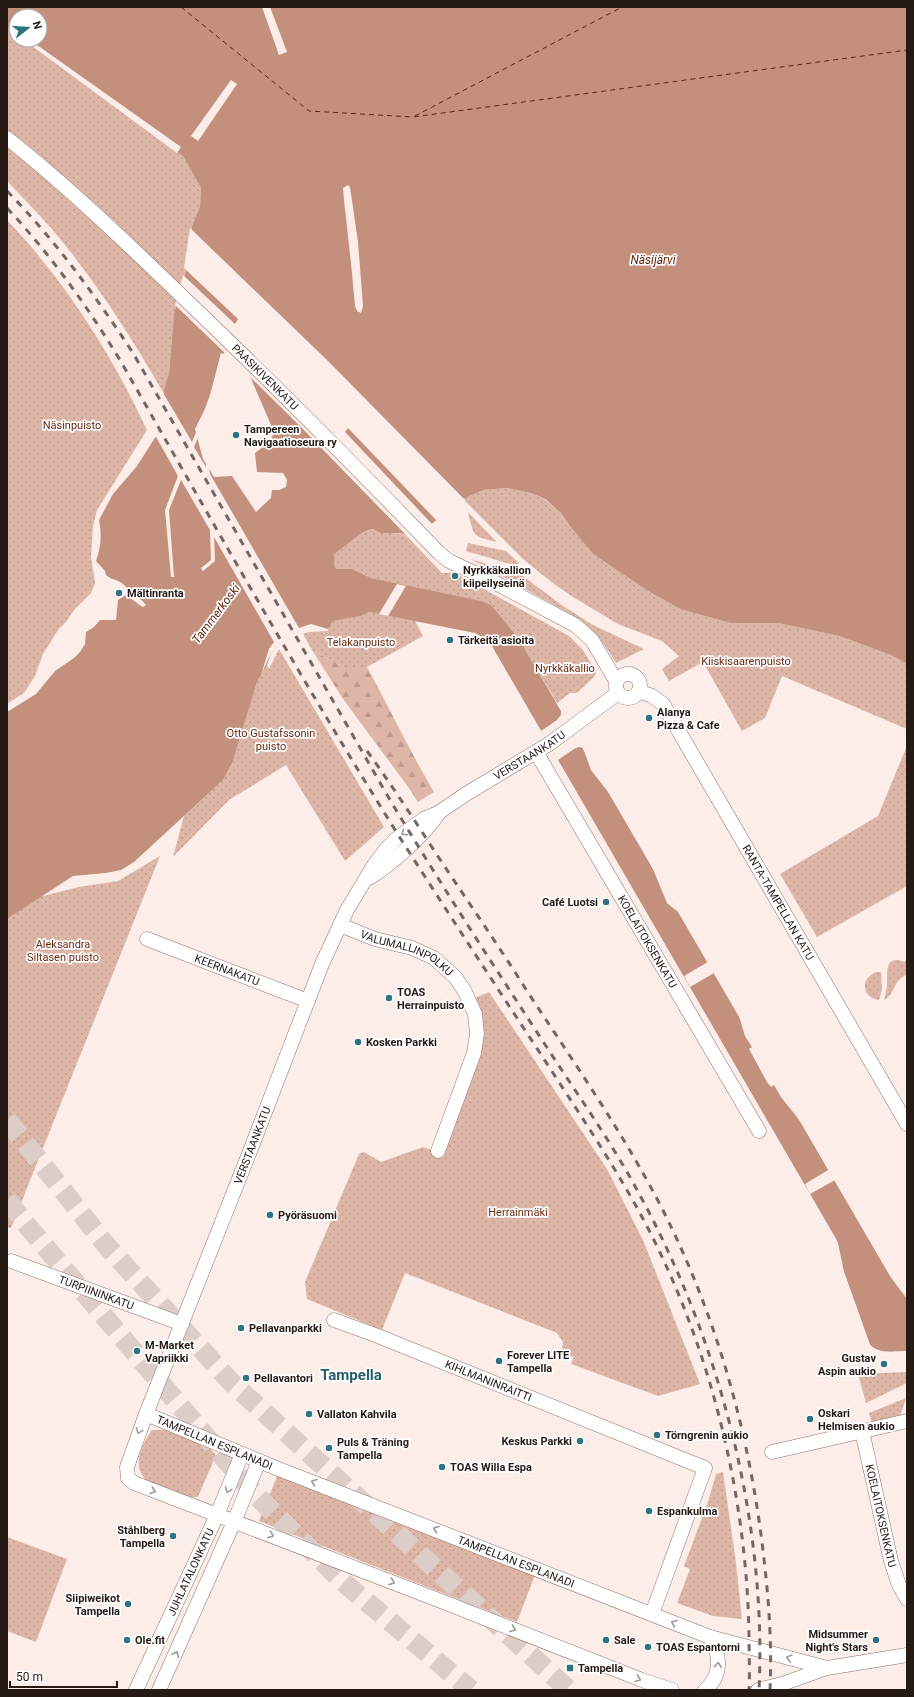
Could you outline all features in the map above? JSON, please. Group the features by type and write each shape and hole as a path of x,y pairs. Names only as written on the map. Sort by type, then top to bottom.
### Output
{"street":[{"name":"PAASIKIVENKATU","path":"7,138 78,198 127,243 296,407 438,553 449,561 490,580 575,625 592,640 617,687"},
{"path":"626,673 633,674 638,678 640,691 635,696 623,698 617,687 620,676 626,673"},
{"name":"VERSTAANKATU","path":"146,1414 308,1001 340,925 354,897 365,880 381,871 429,827 438,814 466,794 549,744 571,728 617,687"},
{"name":"RANTA-TAMPELLAN KATU","path":"640,691 652,696 663,704 907,1124"},
{"name":"KOELAITOKSENKATU","path":"536,752 759,1131"},
{"name":"VALUMALLINPOLKU","path":"340,925 364,935 412,948 434,958 455,977 464,990 475,1014 477,1034 474,1053 438,1151"},
{"name":"KEERNAKATU","path":"147,939 308,1001"},
{"name":"TURPIININKATU","path":"11,1261 182,1324"},
{"name":"KIHLMANINRAITTI","path":"334,1320 378,1336 641,1444 705,1468 654,1608"},
{"name":"TAMPELLAN ESPLANADI","path":"672,1690 642,1680 134,1483 128,1478 127,1467 146,1414 259,1461 654,1608 710,1637 827,1668"},
{"path":"772,1452 907,1420"},
{"name":"KOELAITOKSENKATU","path":"862,1431 891,1561 899,1585 907,1599"},
{"name":"JUHLATALONKATU","path":"136,1690 217,1515 242,1454"},
{"name":"JUHLATALONKATU","path":"160,1690 234,1522 259,1461"},
{"path":"705,1690 715,1678 718,1668 716,1646 710,1637"},
{"name":"TAMPELLAN ESPLANADI","path":"758,1690 782,1684 827,1668 907,1655"}],"green space":[{"path":"7,27 8,48 37,48 185,157 201,188 200,206 192,226 186,271 174,314 169,373 164,394 123,326 77,260 43,219 7,181"},
{"name":"Näsinpuisto","path":"7,220 48,268 85,319 118,373 147,430 97,510 93,526 91,557 95,583 91,593 74,610 66,622 58,630 43,654 35,676 24,693 7,704"},
{"name":"Kiiskisaarenpuisto","path":"507,488 531,493 544,499 561,513 593,554 648,591 680,609 730,623 778,623 839,636 891,655 907,664 907,729 782,676 765,718 742,731 703,662 669,681 662,669 679,656 662,641 618,624 554,584 524,560 463,499 482,490"},
{"path":"468,512 497,542 475,534"},
{"name":"Nyrkkäkallio","path":"373,529 381,532 406,535 442,573 455,573 569,636 583,650 596,672 594,677 577,693 570,693 557,703 519,639 402,585 371,578 352,569 337,569 334,566 335,557 333,555 362,533"},
{"path":"468,543 506,551 519,563 517,566 466,551"},
{"path":"471,559 523,576 563,606 593,625 644,649 616,663 599,637 576,617"},
{"name":"Telakanpuisto","path":"369,612 415,621 423,636 367,667 343,667 312,650 303,634 331,625 332,621 361,616"},
{"name":"Otto Gustafssonin puisto","path":"279,649 384,827 345,861 286,765 229,800 173,857 184,816 223,780 233,761 257,682 267,665 269,669"},
{"path":"312,650 343,667 367,667 434,792 418,802 343,699"},
{"path":"907,746 907,886 817,937 780,874 878,816"},
{"name":"Aleksandra Siltasen puisto","path":"160,856 11,1228 7,1227 7,919 39,897 79,887 118,881"},
{"path":"907,958 907,975 899,980 891,994 884,1000 887,988 888,965 894,960 905,962"},
{"path":"877,972 881,972 882,990 879,1000 869,995 866,992 865,987 865,983 868,978"},
{"name":"Herrainmäki","path":"489,992 607,1169 643,1240 700,1384 658,1396 571,1364 574,1357 562,1352 563,1342 557,1333 405,1273 382,1330 307,1299 305,1282 359,1154 364,1152 381,1162 423,1147 440,1153 467,1084 475,998"},
{"path":"907,1372 907,1383 866,1403 858,1374"},
{"path":"906,1398 900,1417 872,1424 869,1413"},
{"path":"152,1430 167,1430 208,1447 216,1455 198,1497 191,1497 156,1486 148,1482 143,1476 140,1469 140,1456 145,1442"},
{"path":"723,1472 736,1563 742,1619 713,1616 677,1603 690,1569 684,1566 708,1502 716,1474"},
{"path":"278,1474 535,1575 517,1622 259,1521"},
{"path":"7,1537 67,1559 36,1642 7,1631"}],"water":[{"name":"Näsijärvi","path":"7,7 907,7 907,664 891,655 839,636 778,623 730,623 680,609 648,591 593,554 561,513 545,499 531,493 507,488 483,490 463,499 434,522 413,536 399,533 381,533 373,529 362,533 333,555 335,557 334,566 337,569 352,569 371,578 481,601 491,605 519,639 890,1276 907,1299 907,1351 883,1351 870,1345 844,1272 838,1243 835,1237 489,641 475,633 369,612 361,616 333,621 328,629 309,631 278,646 271,653 267,665 257,682 233,761 223,780 134,862 121,870 73,876 7,919 7,712 36,694 55,671 74,658 85,644 86,632 94,627 100,620 116,620 118,600 126,595 143,607 146,605 123,584 106,575 105,571 96,561 100,541 99,520 113,494 137,466 165,422 164,389 169,373 174,314 186,271 192,226 200,206 201,188 184,157 37,48 48,48 48,8 8,8 8,28","holes":["226,349 237,356 249,374 274,432 270,442 255,453 257,472 283,473 287,480 286,487 279,490 272,490 271,498 256,512 232,476 214,477 203,459 195,429 215,389 218,370"]}],"pier":[{"path":"262,7 270,7 287,52 279,55"},
{"path":"35,48 41,48 181,147 177,153"},
{"path":"231,80 237,84 198,141 191,136"},
{"path":"348,185 350,187 358,242 363,306 361,313 357,311 355,306 344,200 343,188"},
{"path":"190,228 329,362 465,500 438,522 348,428 345,432 433,525 414,538 408,537 246,373 236,357 227,352 226,354 175,305 183,275 235,324 238,319 184,268"},
{"path":"221,353 226,355 217,388 198,428 210,395"},
{"path":"162,391 192,442 197,430 199,435 194,447 206,467 206,461 209,466 210,474 299,628 311,624 328,629 328,631 307,632 303,634 304,636 278,648 277,647 271,653 261,675 269,649 274,642 214,537 215,561 203,571 201,568 211,560 210,530 181,480 169,510 174,577 171,577 165,510 178,476 155,435 163,421"},
{"path":"397,584 406,586 388,616 379,614"},
{"path":"561,710 583,747 589,754 644,848 650,862 612,797 591,770 583,748 579,747 574,749 558,760 541,731 557,720 561,715"},
{"path":"650,862 678,912 667,903"},
{"path":"708,962 714,973 690,987 684,976"},
{"path":"739,1016 800,1121 781,1097 774,1085 771,1087 767,1082 749,1049 752,1047 745,1036"},
{"path":"828,1170 835,1180 810,1194 805,1184"},
{"path":"844,1272 870,1345 882,1352 907,1351 907,1353 881,1354 868,1346 842,1273"}],"ferry route":[{"path":"181,7 309,111 413,117 907,50"},
{"path":"415,116 622,7"}],"tunnel":[{"path":"7,1120 106,1245 233,1384 569,1690"},
{"path":"7,1200 253,1492 341,1580 471,1690"}],"railway":[{"path":"7,191 58,248 104,310 133,353 390,800 467,924 609,1142 643,1201 671,1257 695,1315 716,1376 733,1438 746,1501 755,1564 760,1628 759,1690"},
{"path":"7,208 39,244 68,281 120,360 222,539 361,775 432,888 602,1148 636,1206 684,1307 703,1361 719,1415 741,1526 747,1582 749,1690"},
{"path":"367,751 496,943 609,1117 655,1195 695,1282 727,1372 750,1465 764,1559 770,1624 770,1690"}],"place":[{"name":"Tampereen Navigaatioseura ry","path":"236,435"},
{"name":"Nyrkkäkallion kiipeilyseinä","path":"455,576"},
{"name":"Mältinranta","path":"119,593"},
{"name":"Tärkeitä asioita","path":"450,640"},
{"name":"Alanya Pizza & Cafe","path":"649,718"},
{"name":"Café Luotsi","path":"606,902"},
{"name":"TOAS Herrainpuisto","path":"389,998"},
{"name":"Kosken Parkki","path":"358,1042"},
{"name":"Pyöräsuomi","path":"270,1215"},
{"name":"Pellavanparkki","path":"241,1328"},
{"name":"M-Market Vapriikki","path":"137,1351"},
{"name":"Forever LITE Tampella","path":"499,1361"},
{"name":"Gustav Aspin aukio","path":"884,1364"},
{"name":"Pellavantori","path":"246,1378"},
{"name":"Vallaton Kahvila","path":"309,1414"},
{"name":"Oskari Helmisen aukio","path":"810,1419"},
{"name":"Törngrenin aukio","path":"657,1435"},
{"name":"Keskus Parkki","path":"580,1441"},
{"name":"Puls & Träning Tampella","path":"329,1448"},
{"name":"TOAS Willa Espa","path":"442,1467"},
{"name":"Espankulma","path":"649,1511"},
{"name":"Ståhlberg Tampella","path":"173,1536"},
{"name":"Siipiweikot Tampella","path":"128,1604"},
{"name":"Ole.fit","path":"127,1640"},
{"name":"Sale","path":"606,1640"},
{"name":"Midsummer Night's Stars","path":"876,1640"},
{"name":"TOAS Espantorni","path":"648,1647"},
{"name":"Tampella","path":"570,1668"}],"district":[{"name":"Tampella","path":"351,1375"}],"water label":[{"name":"Tammerkoski","path":"216,614"}]}
